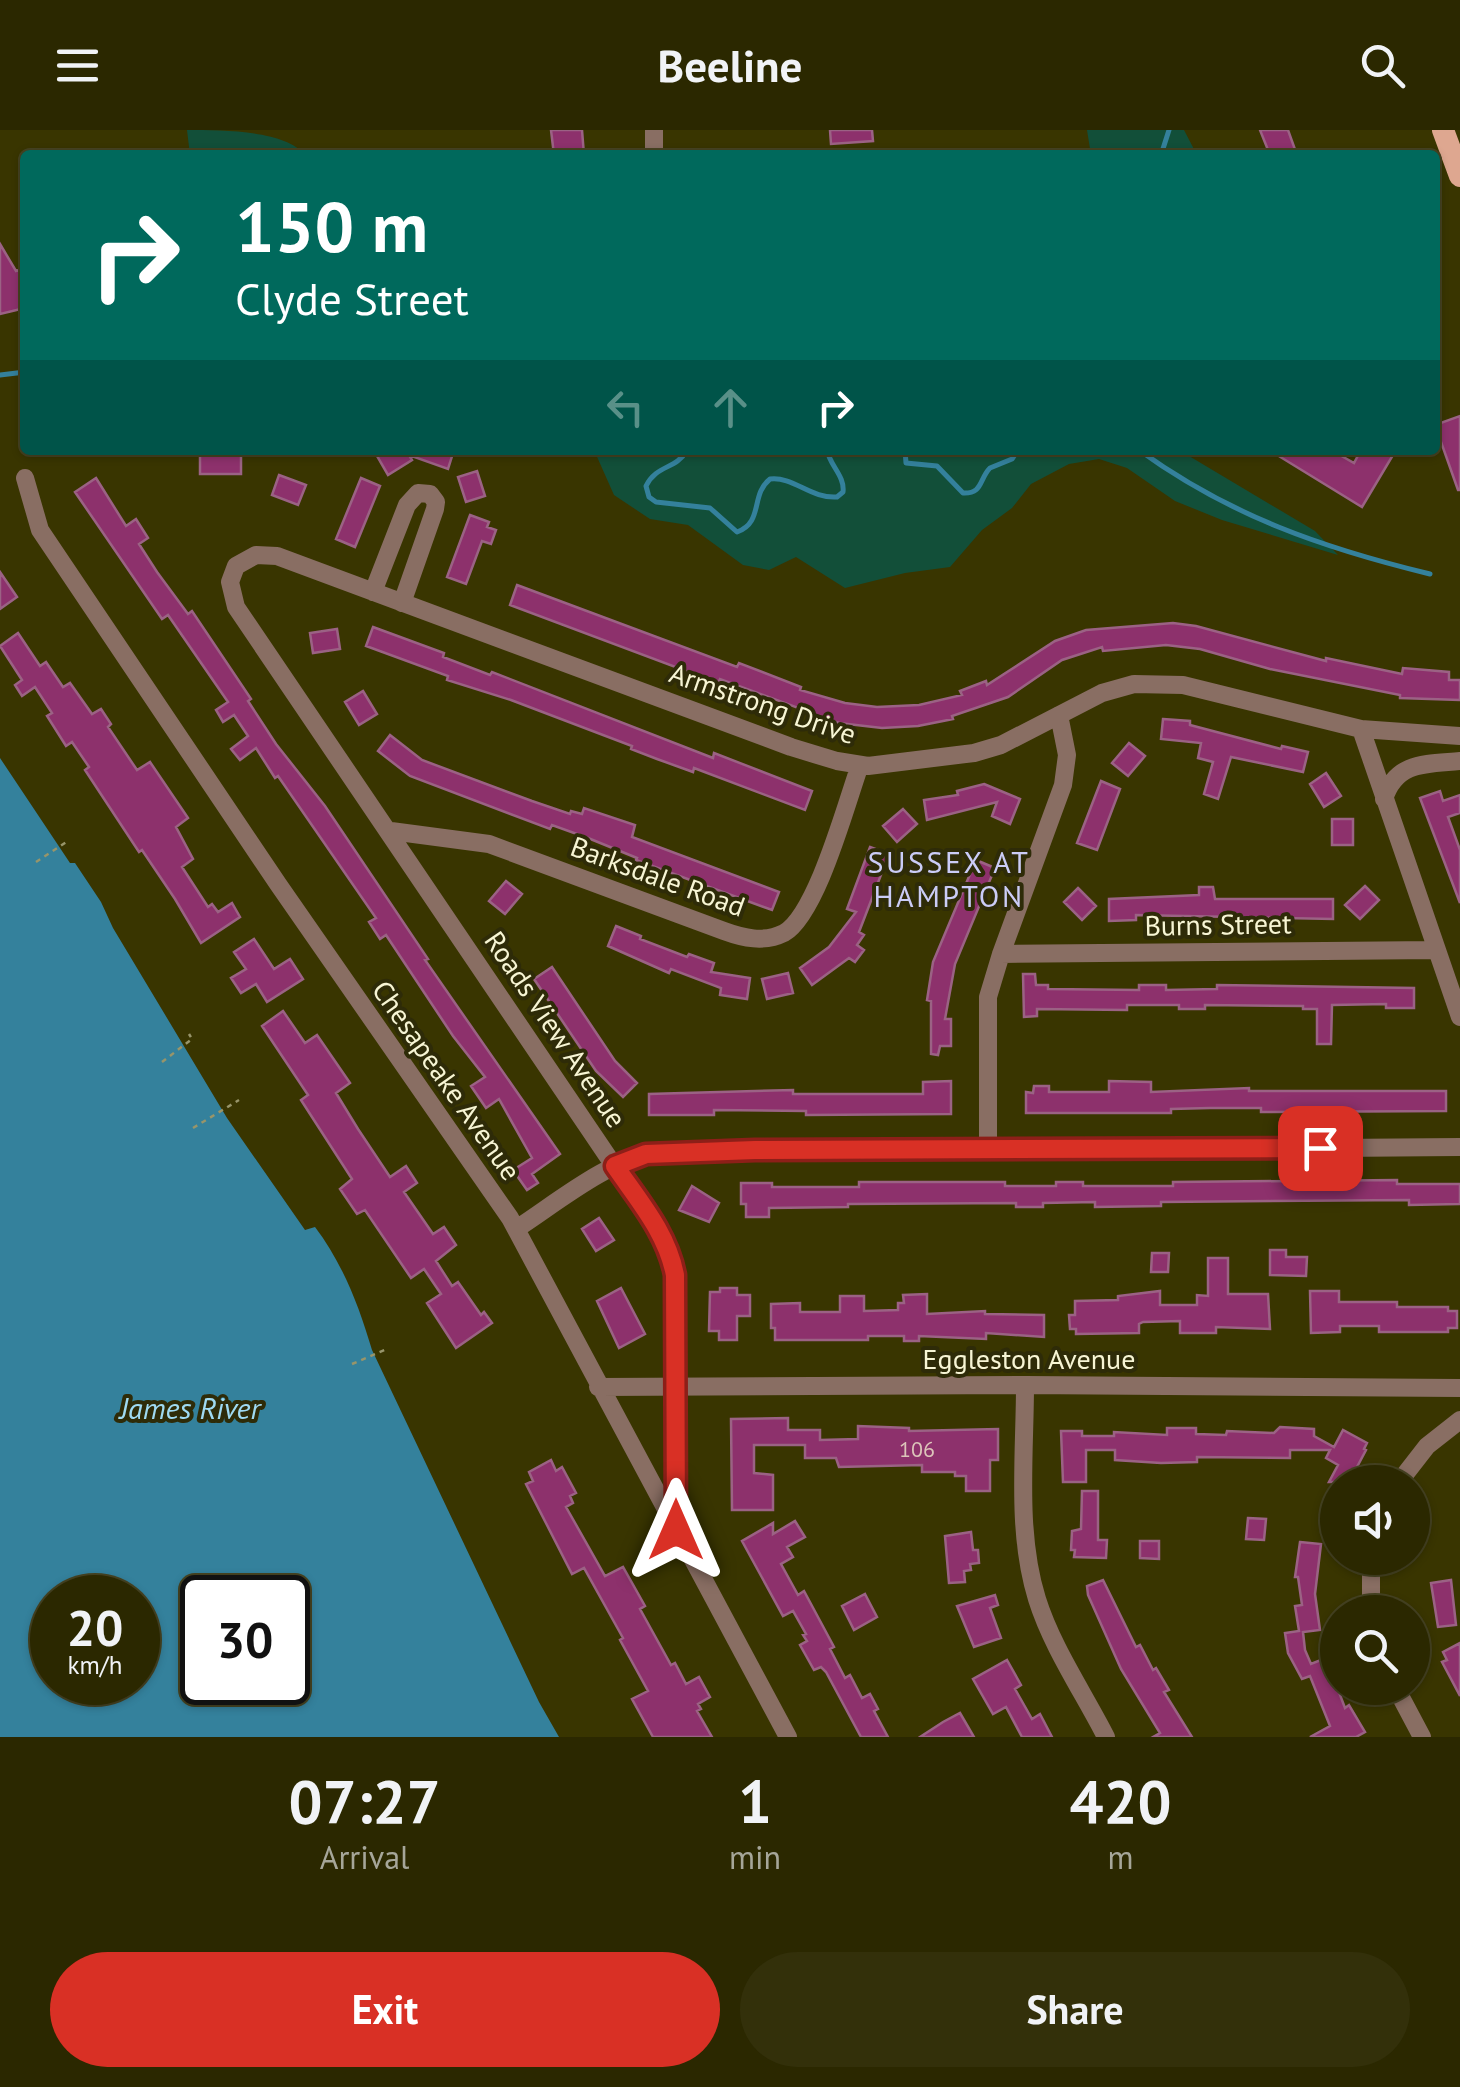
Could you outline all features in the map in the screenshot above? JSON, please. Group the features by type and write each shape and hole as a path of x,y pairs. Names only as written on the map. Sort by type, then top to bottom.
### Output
{"main road":[{"path":"1443,130 1460,176"}],"street":[{"name":"Chesapeake Avenue","path":"25,478 40,530 516,1229 788,1737"},
{"path":"374,592 407,504 418,493 430,494 436,502 435,509 402,602"},
{"name":"Armstrong Drive","path":"236,607 230,592 231,573 244,559 276,556 802,750 860,766 974,753 1000,745 1102,693 1134,684 1183,684 1361,729 1460,736"},
{"name":"Roads View Avenue","path":"236,607 659,1229 672,1259 676,1530"},
{"path":"988,1149 988,997 1064,784 1067,755 1060,715"},
{"path":"1361,729 1460,1017"},
{"path":"1384,799 1390,782 1402,770 1460,761"},
{"name":"Barksdale Road","path":"391,831 490,844 724,931 760,939 783,933 804,913 860,766"},
{"name":"Burns Street","path":"1001,954 1435,950"},
{"path":"516,1229 615,1166 656,1153 1460,1148"},
{"path":"1025,1385 1026,1518 1036,1598 1048,1629 1106,1737"},
{"name":"Eggleston Avenue","path":"598,1387 1460,1388"},
{"path":"1412,1465 1427,1446 1460,1420"},
{"path":"1405,1705 1422,1737"}],"path":[{"path":"36,862 68,841"},
{"path":"162,1062 192,1039 189,1034"},
{"path":"193,1128 239,1100"},
{"path":"352,1364 386,1349"}],"green space":[{"path":"187,130 268,136 299,150 189,150"},
{"path":"1087,130 1184,130 1194,150 1090,150"},
{"path":"596,455 1187,455 1315,531 1338,555 1222,520 1175,501 1127,468 1099,459 1069,464 1031,484 1012,508 982,530 950,567 845,588 796,557 769,570 743,565 688,525 650,519 614,495"}],"water":[{"name":"James River","path":"0,758 101,902 227,1118 305,1230 315,1227 334,1256 356,1302 372,1350 559,1737 0,1737"}],"building":[{"path":"551,130 582,130 584,150 553,150"},
{"path":"830,130 872,130 873,141 831,144"},
{"path":"1260,130 1288,130 1295,150 1268,150"},
{"path":"0,244 16,271 19,270 20,309 0,314"},
{"path":"1460,416 1460,490 1440,439 1440,423"},
{"path":"200,455 241,455 241,474 200,474"},
{"path":"409,455 412,460 388,475 377,456"},
{"path":"409,455 452,455 448,469"},
{"path":"1277,455 1340,455 1354,463 1358,455 1393,455 1362,507"},
{"path":"477,471 485,496 466,502 458,477"},
{"path":"279,475 306,485 298,505 272,495"},
{"path":"96,478 126,526 136,519 148,538 139,544 157,572 188,614 192,611 276,744 325,806 428,959 425,960 560,1154 532,1174 538,1183 527,1190 513,1170 532,1158 499,1099 486,1108 471,1086 485,1077 386,935 380,939 369,922 376,918 278,776 275,778 256,748 240,760 231,749 248,736 234,715 223,722 216,710 228,702 168,615 162,619 75,492"},
{"path":"361,478 380,486 355,547 336,539"},
{"path":"470,515 489,522 487,527 496,530 491,544 482,541 466,584 447,577"},
{"path":"0,572 17,597 0,609"},
{"path":"517,585 737,667 739,663 801,687 800,690 877,707 919,705 962,695 960,691 986,681 987,685 1055,641 1086,630 1173,623 1326,661 1402,674 1403,668 1449,672 1449,680 1460,680 1460,700 1400,698 1200,649 1166,645 1103,651 1102,647 1062,660 1008,697 952,716 953,719 882,728 839,723 720,679 718,683 510,605"},
{"path":"373,627 490,675 492,672 713,758 714,753 812,791 805,810 694,768 693,772 657,759 631,749 632,746 447,680 448,676 366,646"},
{"path":"337,629 340,649 313,653 310,633"},
{"path":"18,633 40,666 46,662 63,687 70,683 92,714 101,709 111,724 108,727 137,770 150,762 188,818 176,827 193,859 182,867 208,907 212,904 218,912 232,903 240,917 201,943 85,770 89,767 72,742 66,746 35,687 22,696 15,685 22,680 0,646"},
{"path":"363,691 377,714 359,725 345,702"},
{"path":"1163,719 1190,721 1190,725 1281,749 1282,746 1308,752 1303,772 1231,757 1218,799 1204,794 1213,762 1198,758 1201,743 1161,739"},
{"path":"390,735 422,760 532,801 570,814 582,814 584,808 635,825 632,837 779,892 772,910 588,838 552,825 550,829 410,776 378,751"},
{"path":"1129,743 1145,756 1128,776 1112,763"},
{"path":"1326,773 1341,796 1324,807 1310,784"},
{"path":"1101,781 1120,789 1097,850 1077,843"},
{"path":"984,784 1020,799 1010,824 992,816 997,802 927,820 924,800 958,795 957,791"},
{"path":"1440,791 1443,801 1460,795 1460,813 1448,817 1460,850 1460,903 1420,798"},
{"path":"903,809 917,824 897,842 883,826"},
{"path":"1332,819 1353,819 1353,845 1332,845"},
{"path":"870,847 889,854 859,932 864,935 857,945 864,950 855,962 849,958 812,985 800,968 829,947 856,912 847,909"},
{"path":"976,860 995,868 955,964 945,1019 951,1019 951,1046 940,1046 938,1055 931,1054 931,1001 927,1000 933,962"},
{"path":"506,881 522,894 505,914 489,901"},
{"path":"1365,886 1379,900 1360,919 1345,905"},
{"path":"1199,887 1213,887 1215,899 1333,899 1333,919 1136,915 1136,920 1109,921 1109,899 1199,895"},
{"path":"1078,888 1096,906 1082,920 1064,902"},
{"path":"616,926 687,957 689,954 714,963 711,972 750,978 747,999 720,995 721,988 671,969 669,973 608,946"},
{"path":"254,939 274,969 290,959 303,979 267,1002 256,984 241,993 231,978 246,969 234,952"},
{"path":"552,967 615,1061 637,1083 623,1097 596,1071 534,979"},
{"path":"788,973 793,993 767,999 762,979"},
{"path":"1023,974 1035,974 1036,985 1048,985 1048,989 1139,990 1139,985 1166,985 1166,990 1217,989 1217,985 1414,988 1414,1008 1332,1005 1331,1044 1317,1044 1317,1009 1303,1006 1205,1005 1205,1009 1179,1009 1179,1005 1127,1005 1127,1010 1037,1009 1037,1016 1024,1017"},
{"path":"283,1011 305,1043 317,1035 350,1083 336,1093 358,1129 390,1177 406,1166 417,1183 404,1192 433,1234 444,1227 456,1245 436,1261 452,1286 458,1282 481,1315 484,1312 492,1323 456,1348 427,1303 441,1294 424,1269 411,1278 365,1210 357,1214 340,1189 352,1179 301,1100 308,1095 262,1026"},
{"path":"951,1081 951,1114 806,1115 806,1111 714,1110 714,1115 649,1115 649,1094 793,1090 793,1094 923,1094 923,1082"},
{"path":"1109,1081 1151,1082 1151,1092 1249,1088 1446,1091 1446,1111 1261,1112 1261,1108 1210,1108 1171,1109 1171,1113 1026,1113 1026,1092 1033,1093 1034,1086 1049,1086 1049,1092 1109,1092"},
{"path":"1397,1180 1397,1184 1460,1184 1460,1204 1409,1205 1409,1200 1161,1202 1161,1206 1095,1207 1095,1202 1043,1203 1043,1207 1016,1207 1016,1203 848,1204 769,1208 769,1217 746,1217 746,1204 741,1204 741,1183 772,1183 772,1187 859,1187 859,1182 1173,1186 1173,1182"},
{"path":"692,1186 719,1203 709,1222 679,1210"},
{"path":"599,1218 614,1240 596,1251 582,1229"},
{"path":"1270,1250 1286,1250 1286,1257 1307,1257 1306,1276 1270,1275"},
{"path":"1152,1253 1169,1253 1168,1272 1151,1272"},
{"path":"1208,1258 1228,1258 1228,1294 1268,1294 1270,1329 1216,1327 1216,1333 1180,1333 1180,1321 1143,1322 1139,1324 1139,1333 1076,1334 1076,1329 1070,1329 1069,1315 1075,1315 1075,1301 1118,1300 1118,1296 1160,1291 1160,1305 1197,1305 1197,1295 1208,1296"},
{"path":"621,1288 645,1334 619,1348 597,1301"},
{"path":"720,1288 737,1288 737,1295 750,1295 750,1316 737,1316 737,1340 719,1340 719,1331 709,1331 710,1292 720,1292"},
{"path":"1310,1291 1339,1291 1339,1302 1448,1307 1448,1311 1457,1311 1457,1328 1448,1328 1448,1332 1379,1332 1379,1326 1340,1326 1340,1332 1311,1333"},
{"path":"927,1294 927,1314 985,1311 1044,1315 1044,1337 986,1333 986,1339 919,1336 919,1341 904,1341 904,1336 868,1336 868,1340 775,1340 775,1328 771,1328 771,1304 800,1303 800,1312 840,1312 840,1296 864,1296 864,1311 898,1310 898,1303 904,1303 903,1295"},
{"path":"788,1418 788,1430 820,1430 820,1440 858,1439 858,1426 909,1431 998,1429 998,1460 990,1460 990,1491 966,1491 966,1476 922,1472 922,1465 839,1467 836,1458 805,1458 805,1445 754,1445 754,1473 773,1475 773,1510 732,1510 731,1419"},
{"path":"1280,1427 1314,1429 1314,1436 1334,1447 1343,1430 1367,1443 1366,1450 1358,1465 1338,1465 1326,1458 1330,1450 1290,1450 1290,1458 1197,1457 1197,1462 1161,1463 1115,1460 1115,1450 1086,1450 1086,1482 1063,1482 1061,1431 1082,1431 1082,1436 1114,1436 1114,1432 1167,1435 1167,1428 1196,1428 1196,1434 1274,1433"},
{"path":"551,1460 556,1471 562,1467 576,1493 570,1496 573,1503 566,1507 605,1576 623,1567 645,1606 640,1609 671,1665 675,1663 686,1684 699,1677 710,1697 698,1704 701,1709 697,1711 712,1737 653,1737 632,1699 648,1691 620,1640 623,1638 584,1568 572,1574 526,1484 533,1481 529,1472"},
{"path":"1082,1491 1098,1491 1098,1540 1107,1540 1106,1558 1074,1557 1075,1550 1071,1550 1072,1531 1081,1529"},
{"path":"1248,1518 1266,1519 1264,1540 1246,1539"},
{"path":"795,1521 805,1537 787,1547 793,1557 781,1564 798,1595 804,1591 834,1647 830,1649 845,1678 850,1675 862,1698 870,1694 888,1737 861,1737 826,1672 821,1667 814,1670 800,1645 807,1641 803,1635 806,1634 793,1611 783,1616 742,1541 773,1523 773,1534"},
{"path":"971,1532 979,1563 970,1564 971,1570 964,1571 965,1582 949,1583 945,1536"},
{"path":"1140,1541 1159,1541 1159,1559 1140,1558"},
{"path":"1300,1542 1320,1544 1315,1594 1320,1630 1303,1632 1311,1664 1320,1660 1320,1701 1310,1676 1302,1679 1288,1653 1285,1633 1299,1631 1295,1606 1302,1605 1295,1577"},
{"path":"1103,1580 1136,1647 1140,1645 1153,1670 1156,1668 1169,1690 1164,1692 1192,1737 1153,1737 1160,1733 1121,1669 1088,1595 1087,1586"},
{"path":"1451,1580 1456,1625 1438,1627 1431,1583"},
{"path":"865,1594 877,1617 854,1630 842,1606"},
{"path":"995,1595 998,1605 990,1608 1001,1638 974,1647 957,1606"},
{"path":"1460,1643 1460,1696 1442,1662 1447,1660 1443,1652"},
{"path":"1007,1660 1021,1685 1015,1689 1032,1719 1040,1714 1052,1737 1022,1737 1006,1707 993,1714 973,1679"},
{"path":"1322,1705 1349,1705 1365,1732 1356,1737 1310,1737 1330,1726"},
{"path":"960,1713 974,1737 920,1737 943,1722"}],"waterway":[{"path":"1163,150 1169,130"},
{"path":"0,375 20,373"},
{"path":"684,455 650,479 646,486 649,497 656,502 710,508 737,532 751,522 760,493 770,479 787,481 828,497 843,492 842,481 829,455"},
{"path":"905,455 906,463 937,466 963,493 974,491 990,468 1015,455"},
{"path":"1146,455 1208,494 1278,527 1430,574"}],"district":[{"name":"SUSSEX AT HAMPTON","path":"949,878"}],"route":[{"path":"676,1530 675,1275 659,1229 615,1166 646,1154 755,1150 1320,1148"}]}
